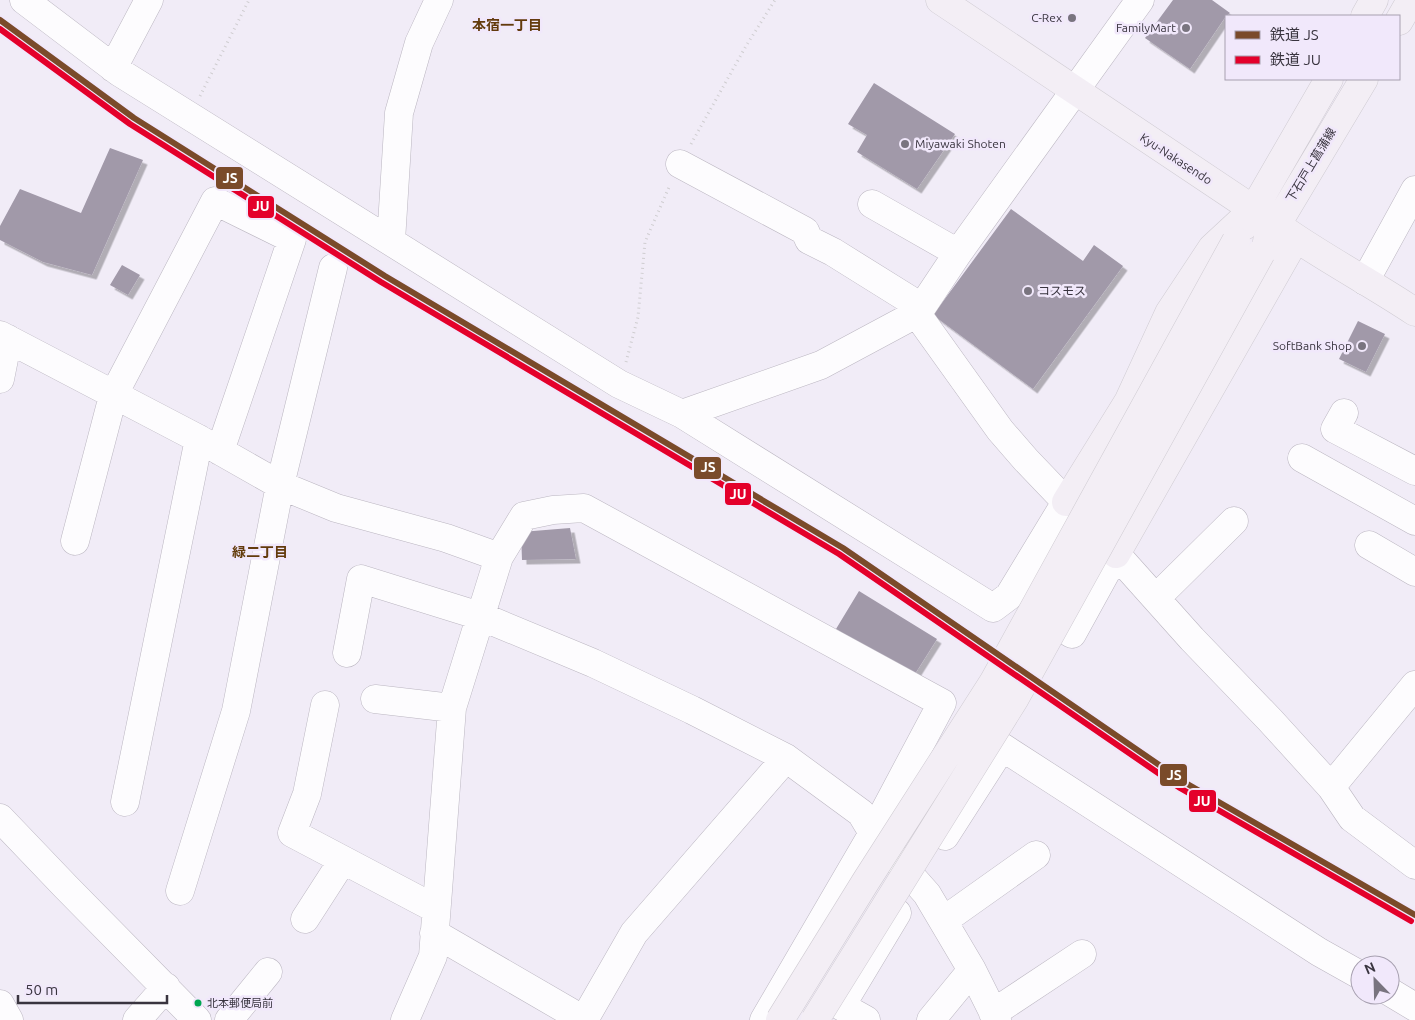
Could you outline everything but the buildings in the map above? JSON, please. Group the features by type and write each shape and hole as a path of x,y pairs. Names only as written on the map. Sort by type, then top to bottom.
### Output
{"main road":[{"name":"Kyu-Nakasendo","path":"940,0 1074,92 1253,210 1415,312"},
{"path":"1365,15 1374,0"},
{"path":"1400,19 1412,0"},
{"path":"780,1020 994,681 1253,210 1327,80"},
{"name":"下石戸上菖蒲線","path":"815,1020 1016,698 1261,253 1286,231 1363,80"},
{"path":"1066,502 1128,402 1169,313 1212,248 1253,210"},
{"path":"1116,554 1286,231"}],"street":[{"path":"24,0 113,68 619,384 682,414 993,608 1009,596 1066,502"},
{"path":"113,68 149,0"},
{"path":"391,242 399,113 419,44 439,0"},
{"path":"682,414 821,365 918,313 958,253 1140,0"},
{"path":"680,164 805,231 809,240 833,252 910,300 922,321 1000,430 1026,460 1116,554 1192,639 1331,787 1352,818 1415,865"},
{"path":"1365,281 1415,190"},
{"path":"75,541 113,396 215,201 292,239 210,445 125,802"},
{"path":"872,204 958,253"},
{"path":"180,891 236,711 280,485 333,268"},
{"path":"0,379 4,337 113,396 210,445 280,485 336,508 446,538 500,557"},
{"path":"1344,413 1335,429 1415,471"},
{"path":"1302,458 1415,521"},
{"path":"405,1020 433,956 452,708 500,557 524,516 553,510 584,508 942,703 873,834 764,1020"},
{"path":"1156,598 1234,521"},
{"path":"1369,545 1415,572"},
{"path":"1009,596 1072,634 1116,554"},
{"path":"347,653 361,580 480,616 593,662 786,758 861,813 873,834 927,894 972,970 995,1017 1082,954"},
{"path":"1331,787 1415,685"},
{"path":"375,699 452,708"},
{"path":"325,705 307,794 292,833 343,860 584,1020 634,933 786,758"},
{"path":"866,1020 837,1013 916,881 1002,747 1319,952 1350,969"},
{"path":"0,818 197,1020"},
{"path":"943,921 1036,855"},
{"path":"305,919 343,860"},
{"path":"931,1020 972,970"},
{"path":"229,1020 268,972"},
{"path":"137,1020 166,987"},
{"path":"1400,998 1415,1007"},
{"path":"0,1004 9,1020"}],"path":[{"path":"190,116 249,0"}],"rail line":[{"name":"JS","path":"0,20 134,118 385,276 843,548 1184,782 1415,915"},
{"name":"JU","path":"0,29 130,124 381,282 839,554 1180,788 1411,921"}],"place":[{"name":"C-Rex","path":"1072,18"},
{"name":"FamilyMart","path":"1186,28"},
{"name":"Miyawaki Shoten","path":"905,144"},
{"name":"コスモス","path":"1028,291"},
{"name":"SoftBank Shop","path":"1362,346"},
{"name":"北本郵便局前","path":"198,1003"}],"district":[{"name":"本宿一丁目","path":"507,25"},
{"name":"緑二丁目","path":"260,552"}]}
